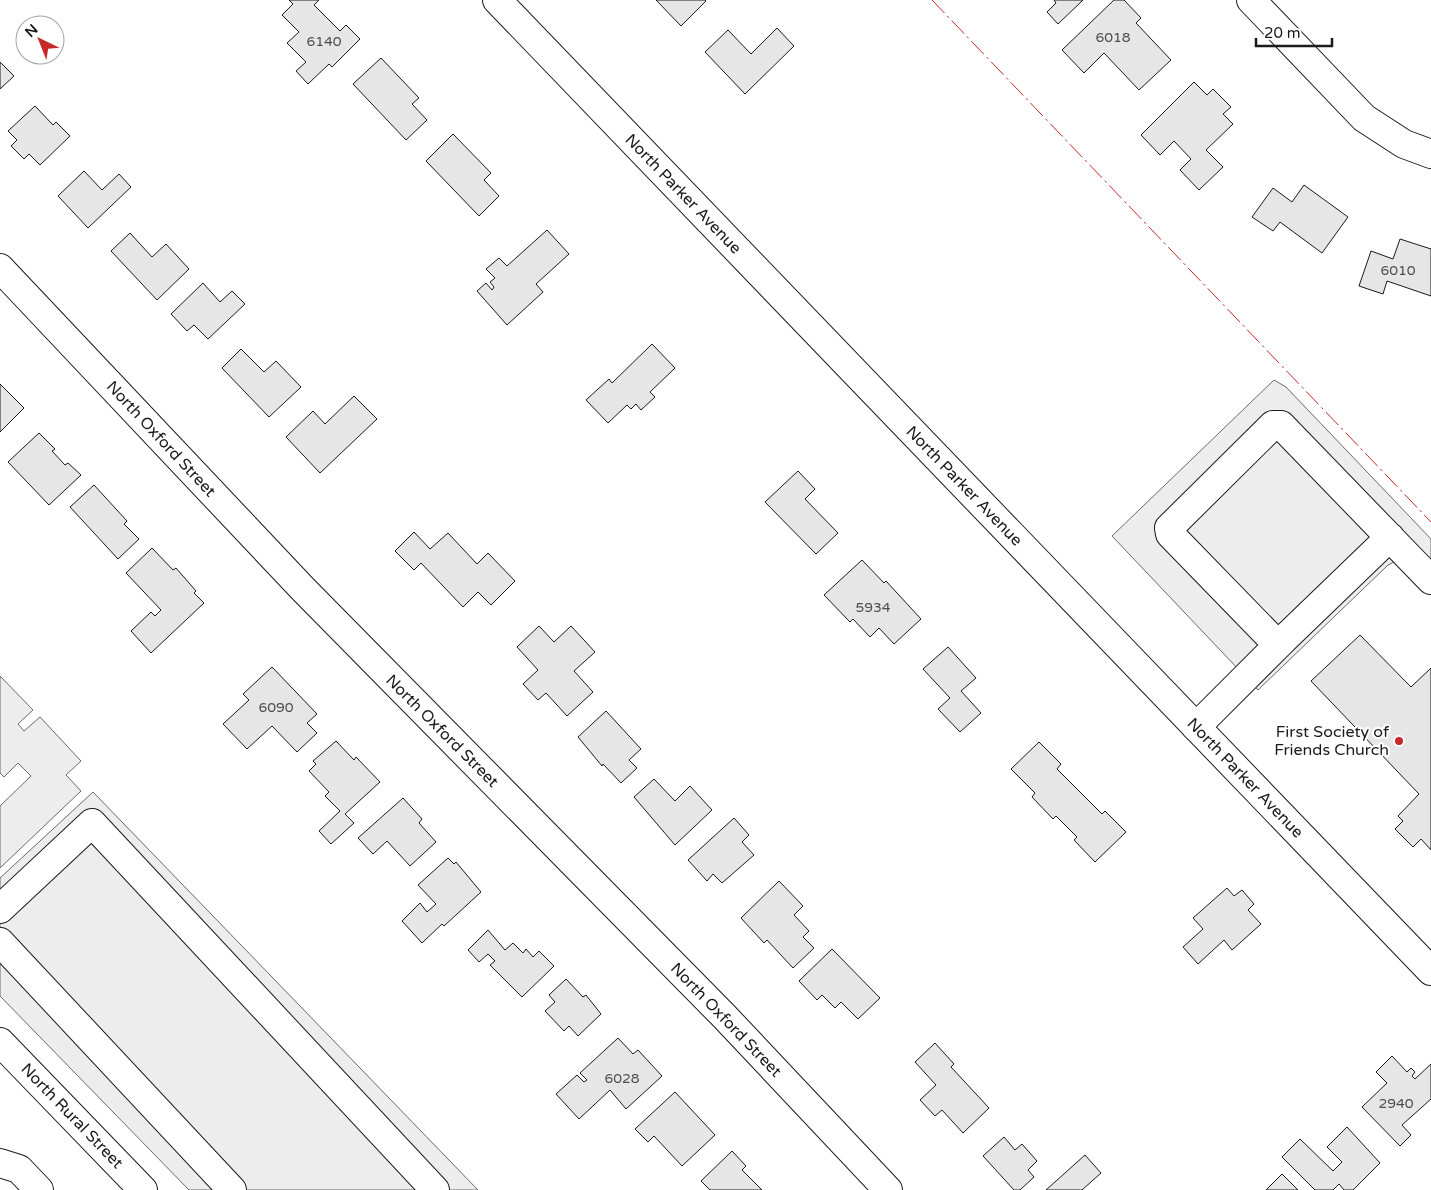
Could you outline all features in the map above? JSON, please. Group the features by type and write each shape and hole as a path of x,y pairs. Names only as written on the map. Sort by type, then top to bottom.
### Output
{"street":[{"name":"North Parker Avenue","path":"497,0 1431,971"},
{"path":"1251,0 1364,118 1404,144 1431,154"},
{"name":"North Oxford Street","path":"0,268 302,589 724,1016 888,1190"},
{"path":"1282,641 1274,641 1170,534 1169,528 1273,425 1281,425 1431,580"},
{"path":"1196,727 1390,537"},
{"path":"0,909 92,823 435,1190"},
{"path":"0,942 232,1190"},
{"name":"North Rural Street","path":"0,1042 143,1190"},
{"path":"0,1163 19,1169 39,1190"}],"shaded area":[{"path":"1274,380 1286,387 1431,539 1431,588 1394,562 1388,565 1258,690 1112,536"},
{"path":"0,676 33,710 18,724 24,731 40,717 81,761 66,775 81,791 0,868 0,806 31,776 18,763 4,777 0,773"},
{"path":"93,792 478,1190 189,1190 0,996 0,878"}],"building":[{"path":"289,0 319,0 314,5 340,31 346,25 360,39 332,67 329,64 308,84 296,71 306,62 287,43 299,32 282,15 293,4"},
{"path":"656,0 705,0 706,1 681,26"},
{"path":"1054,0 1083,0 1058,24 1047,12 1056,3"},
{"path":"1114,0 1124,0 1141,18 1136,23 1171,60 1139,90 1104,53 1084,73 1062,50"},
{"path":"777,28 794,46 745,94 705,52 728,30 751,54"},
{"path":"381,58 419,98 412,104 427,120 406,140 353,84"},
{"path":"0,62 14,76 0,89"},
{"path":"1194,82 1207,95 1213,89 1231,107 1223,114 1233,124 1206,150 1223,167 1199,190 1180,170 1191,159 1174,141 1160,155 1141,135"},
{"path":"35,106 53,125 56,122 70,136 40,165 29,154 24,159 11,146 17,140 8,131"},
{"path":"453,134 491,173 484,180 499,196 479,216 426,161"},
{"path":"84,171 102,190 119,174 131,187 88,228 58,196"},
{"path":"1304,185 1348,217 1322,253 1280,222 1273,231 1252,217 1273,188 1292,202"},
{"path":"547,230 569,254 536,284 543,292 507,325 477,291 486,283 492,290 494,287 490,282 495,278 486,269 499,258 507,266"},
{"path":"130,233 152,257 166,244 189,269 157,300 111,251"},
{"path":"1400,239 1431,249 1431,296 1387,281 1383,294 1359,286 1371,251 1393,259"},
{"path":"203,283 220,302 232,291 245,304 208,339 194,325 187,331 171,314"},
{"path":"652,344 675,368 650,392 655,397 641,410 636,404 631,409 627,405 608,423 586,400 609,379 612,383"},
{"path":"241,349 264,372 276,361 301,387 269,417 222,368"},
{"path":"0,384 24,408 0,432"},
{"path":"354,396 377,419 320,473 286,437 313,411 325,424"},
{"path":"39,433 55,449 52,451 65,465 68,463 81,475 49,505 8,462"},
{"path":"798,471 815,489 805,499 838,533 816,554 765,502"},
{"path":"94,485 127,521 124,524 139,539 118,559 70,507"},
{"path":"414,532 430,549 448,533 477,564 488,553 515,581 491,605 478,592 463,607 421,563 414,570 395,551"},
{"path":"152,548 173,570 176,568 196,591 194,593 204,603 151,653 131,631 151,612 155,616 161,610 126,573"},
{"path":"862,560 884,583 886,581 921,619 894,644 879,628 870,637 853,619 850,622 824,595"},
{"path":"539,626 554,642 571,626 595,652 574,671 593,692 567,716 546,693 538,700 523,684 538,670 517,647"},
{"name":"First Society of Friends Church","path":"1360,635 1411,687 1431,668 1431,850 1421,839 1413,847 1395,829 1403,821 1398,816 1419,794 1311,681"},
{"path":"948,647 976,678 961,691 981,713 960,732 938,709 950,698 923,669"},
{"path":"272,667 317,714 307,723 317,733 297,752 272,726 247,749 223,724 249,700 243,694"},
{"path":"606,711 641,749 629,760 637,768 621,783 603,764 602,766 578,737"},
{"path":"336,741 354,760 356,757 380,782 345,814 354,823 331,844 319,831 340,811 325,796 329,792 309,771 316,764 313,761"},
{"path":"1039,742 1061,764 1057,769 1102,814 1105,811 1126,832 1095,862 1074,840 1077,837 1056,816 1053,819 1032,797 1035,793 1011,769"},
{"path":"654,779 675,801 690,786 712,810 675,845 634,797"},
{"path":"403,798 422,819 419,823 436,842 410,866 387,841 373,854 358,838"},
{"path":"734,818 749,835 742,842 754,855 722,883 713,874 707,881 688,860"},
{"path":"448,858 454,864 456,862 481,892 444,926 442,924 422,943 402,921 420,903 427,912 436,904 418,885"},
{"path":"779,881 803,906 794,915 809,931 803,937 814,948 793,968 767,940 764,943 741,918"},
{"path":"1227,888 1234,896 1242,890 1254,904 1248,910 1261,924 1232,950 1224,940 1198,964 1183,947 1203,929 1193,918"},
{"path":"488,930 505,950 513,943 523,953 526,949 533,957 539,951 554,966 522,997 490,965 495,961 488,954 479,962 468,950"},
{"path":"832,949 880,998 858,1019 841,1002 835,1008 822,995 817,1000 799,981"},
{"path":"566,979 583,997 586,995 601,1014 578,1036 569,1026 564,1031 545,1011 555,1002 549,995"},
{"path":"618,1038 633,1054 638,1050 662,1076 626,1109 610,1090 579,1119 556,1094 577,1075 584,1082 587,1080 580,1073"},
{"path":"935,1043 954,1064 951,1067 989,1108 963,1133 942,1110 935,1116 920,1100 936,1085 915,1062"},
{"path":"1392,1056 1407,1072 1411,1068 1415,1072 1412,1076 1415,1079 1431,1064 1431,1099 1402,1125 1411,1135 1400,1146 1362,1107 1387,1083 1376,1072"},
{"path":"675,1092 715,1135 682,1166 654,1136 648,1142 635,1129"},
{"path":"1347,1127 1380,1163 1353,1190 1344,1190 1339,1184 1333,1190 1315,1190 1282,1157 1300,1139 1333,1171 1342,1162 1327,1147"},
{"path":"1004,1137 1015,1150 1022,1144 1037,1161 1028,1170 1034,1177 1020,1190 1014,1190 983,1156"},
{"path":"732,1151 746,1166 742,1170 762,1190 710,1190 701,1181"},
{"path":"1085,1155 1101,1173 1082,1190 1046,1190"},
{"path":"1282,1174 1298,1190 1266,1190"}],"power":[{"path":"932,0 1431,522"}],"place":[{"name":"First Society of Friends Church","path":"1399,741"}]}
